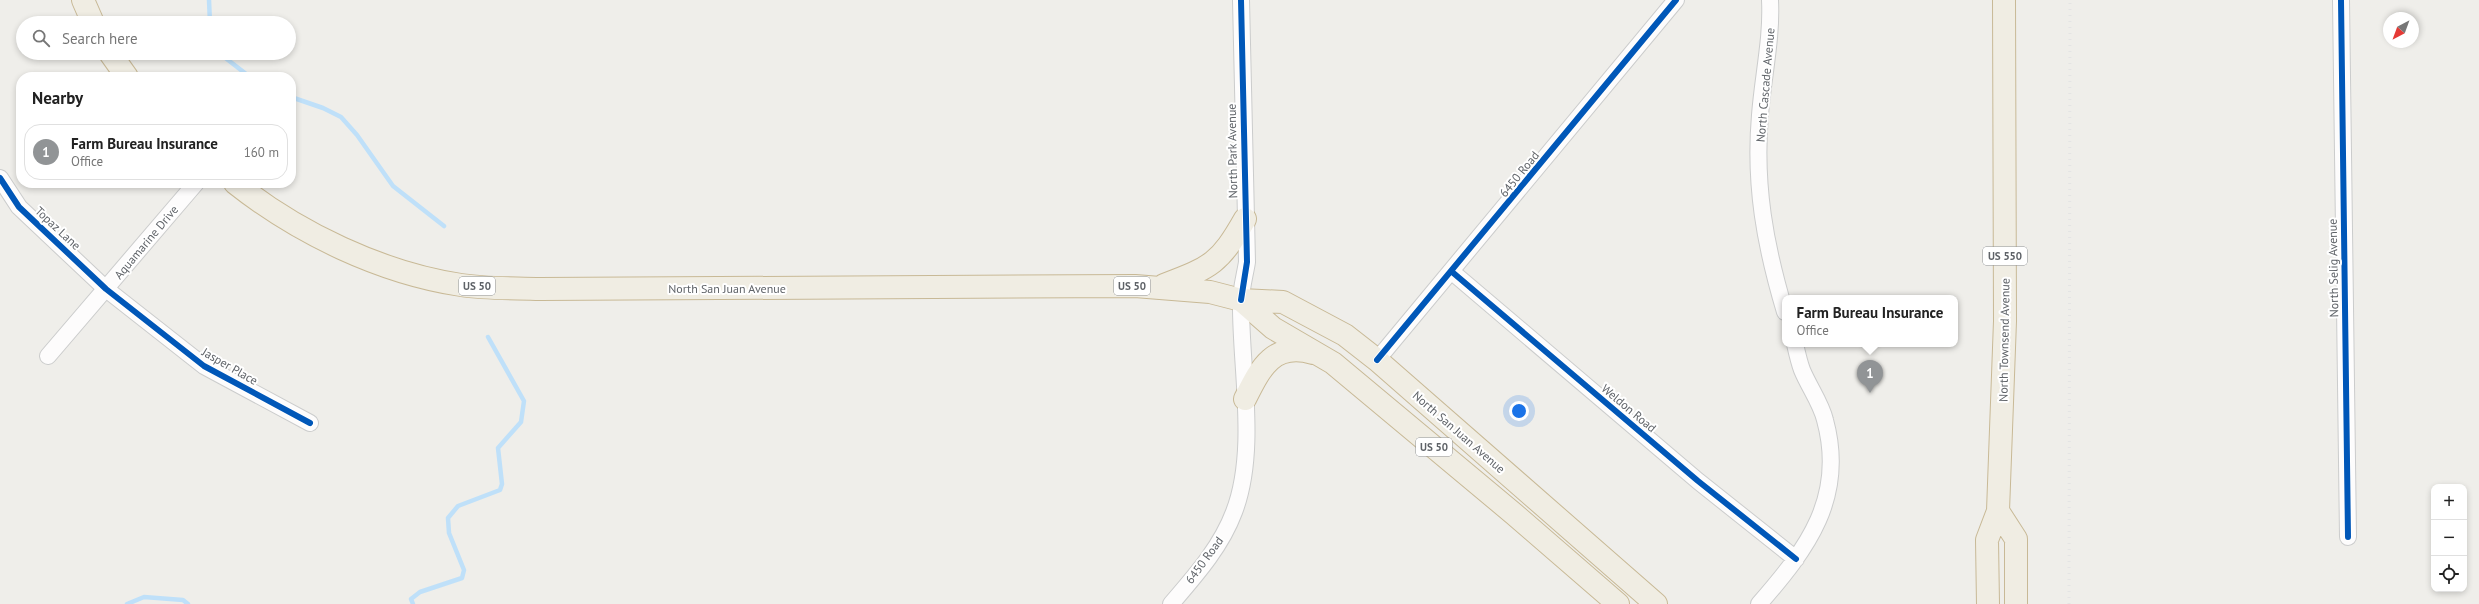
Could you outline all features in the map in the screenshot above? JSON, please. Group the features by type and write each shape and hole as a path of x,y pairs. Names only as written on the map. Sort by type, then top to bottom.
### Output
{"highway":[{"path":"83,0 91,16"},
{"name":"North Townsend Avenue","path":"1988,604 1987,540 1998,511 2005,321 2004,0"},
{"path":"115,60 123,72"},
{"name":"North San Juan Avenue","path":"242,188 282,215 355,254 398,269 462,285 540,289 1160,287 1210,292 1241,300 1270,301 1288,304 1345,335 1377,360 1656,604"},
{"path":"1160,287 1200,271 1214,262 1229,246 1245,219"},
{"name":"North San Juan Avenue","path":"1241,300 1273,328 1320,355 1514,514 1618,604"},
{"path":"1245,399 1256,376 1273,357 1291,350 1299,349 1320,355"},
{"path":"1998,511 2016,539 2016,604"}],"street":[{"name":"North Park Avenue","path":"1234,514 1240,497 1245,456 1245,399 1241,300 1247,262 1242,0"},
{"name":"6450 Road","path":"1377,360 1676,0"},
{"name":"North Cascade Avenue","path":"1770,0 1771,20 1760,116 1760,196 1769,258 1782,302"},
{"name":"North Selig Avenue","path":"2341,0 2348,536"},
{"name":"Topaz Lane","path":"0,178 19,207 106,289"},
{"name":"Aquamarine Drive","path":"48,356 192,188"},
{"name":"Weldon Road","path":"1451,271 1698,481 1796,559"},
{"name":"Jasper Place","path":"106,289 204,366 310,423"},
{"path":"1759,604 1796,559 1810,538 1820,516 1830,483 1833,459 1825,418 1802,370 1795,347"},
{"name":"6450 Road","path":"1171,604 1214,551 1234,514"}],"waterway":[{"path":"209,0 210,16"},
{"path":"228,60 244,72"},
{"path":"296,99 323,108 341,117 357,135 393,186 444,226"},
{"path":"413,604 411,599 420,592 462,578 464,570 449,533 448,518 458,506 500,490 502,484 498,448 521,422 524,401 488,337"},
{"path":"127,604 144,597 183,600 188,604"}],"railway":[{"path":"2069,604 2070,0"}],"cycle path":[{"path":"1241,0 1247,262 1241,300"},
{"path":"1377,360 1676,0"},
{"path":"2341,0 2348,537"},
{"path":"0,178 19,207 106,289 204,366 310,423"},
{"path":"1451,271 1698,481 1796,559"}],"place":[{"name":"Farm Bureau Insurance","path":"1870,393"}]}
